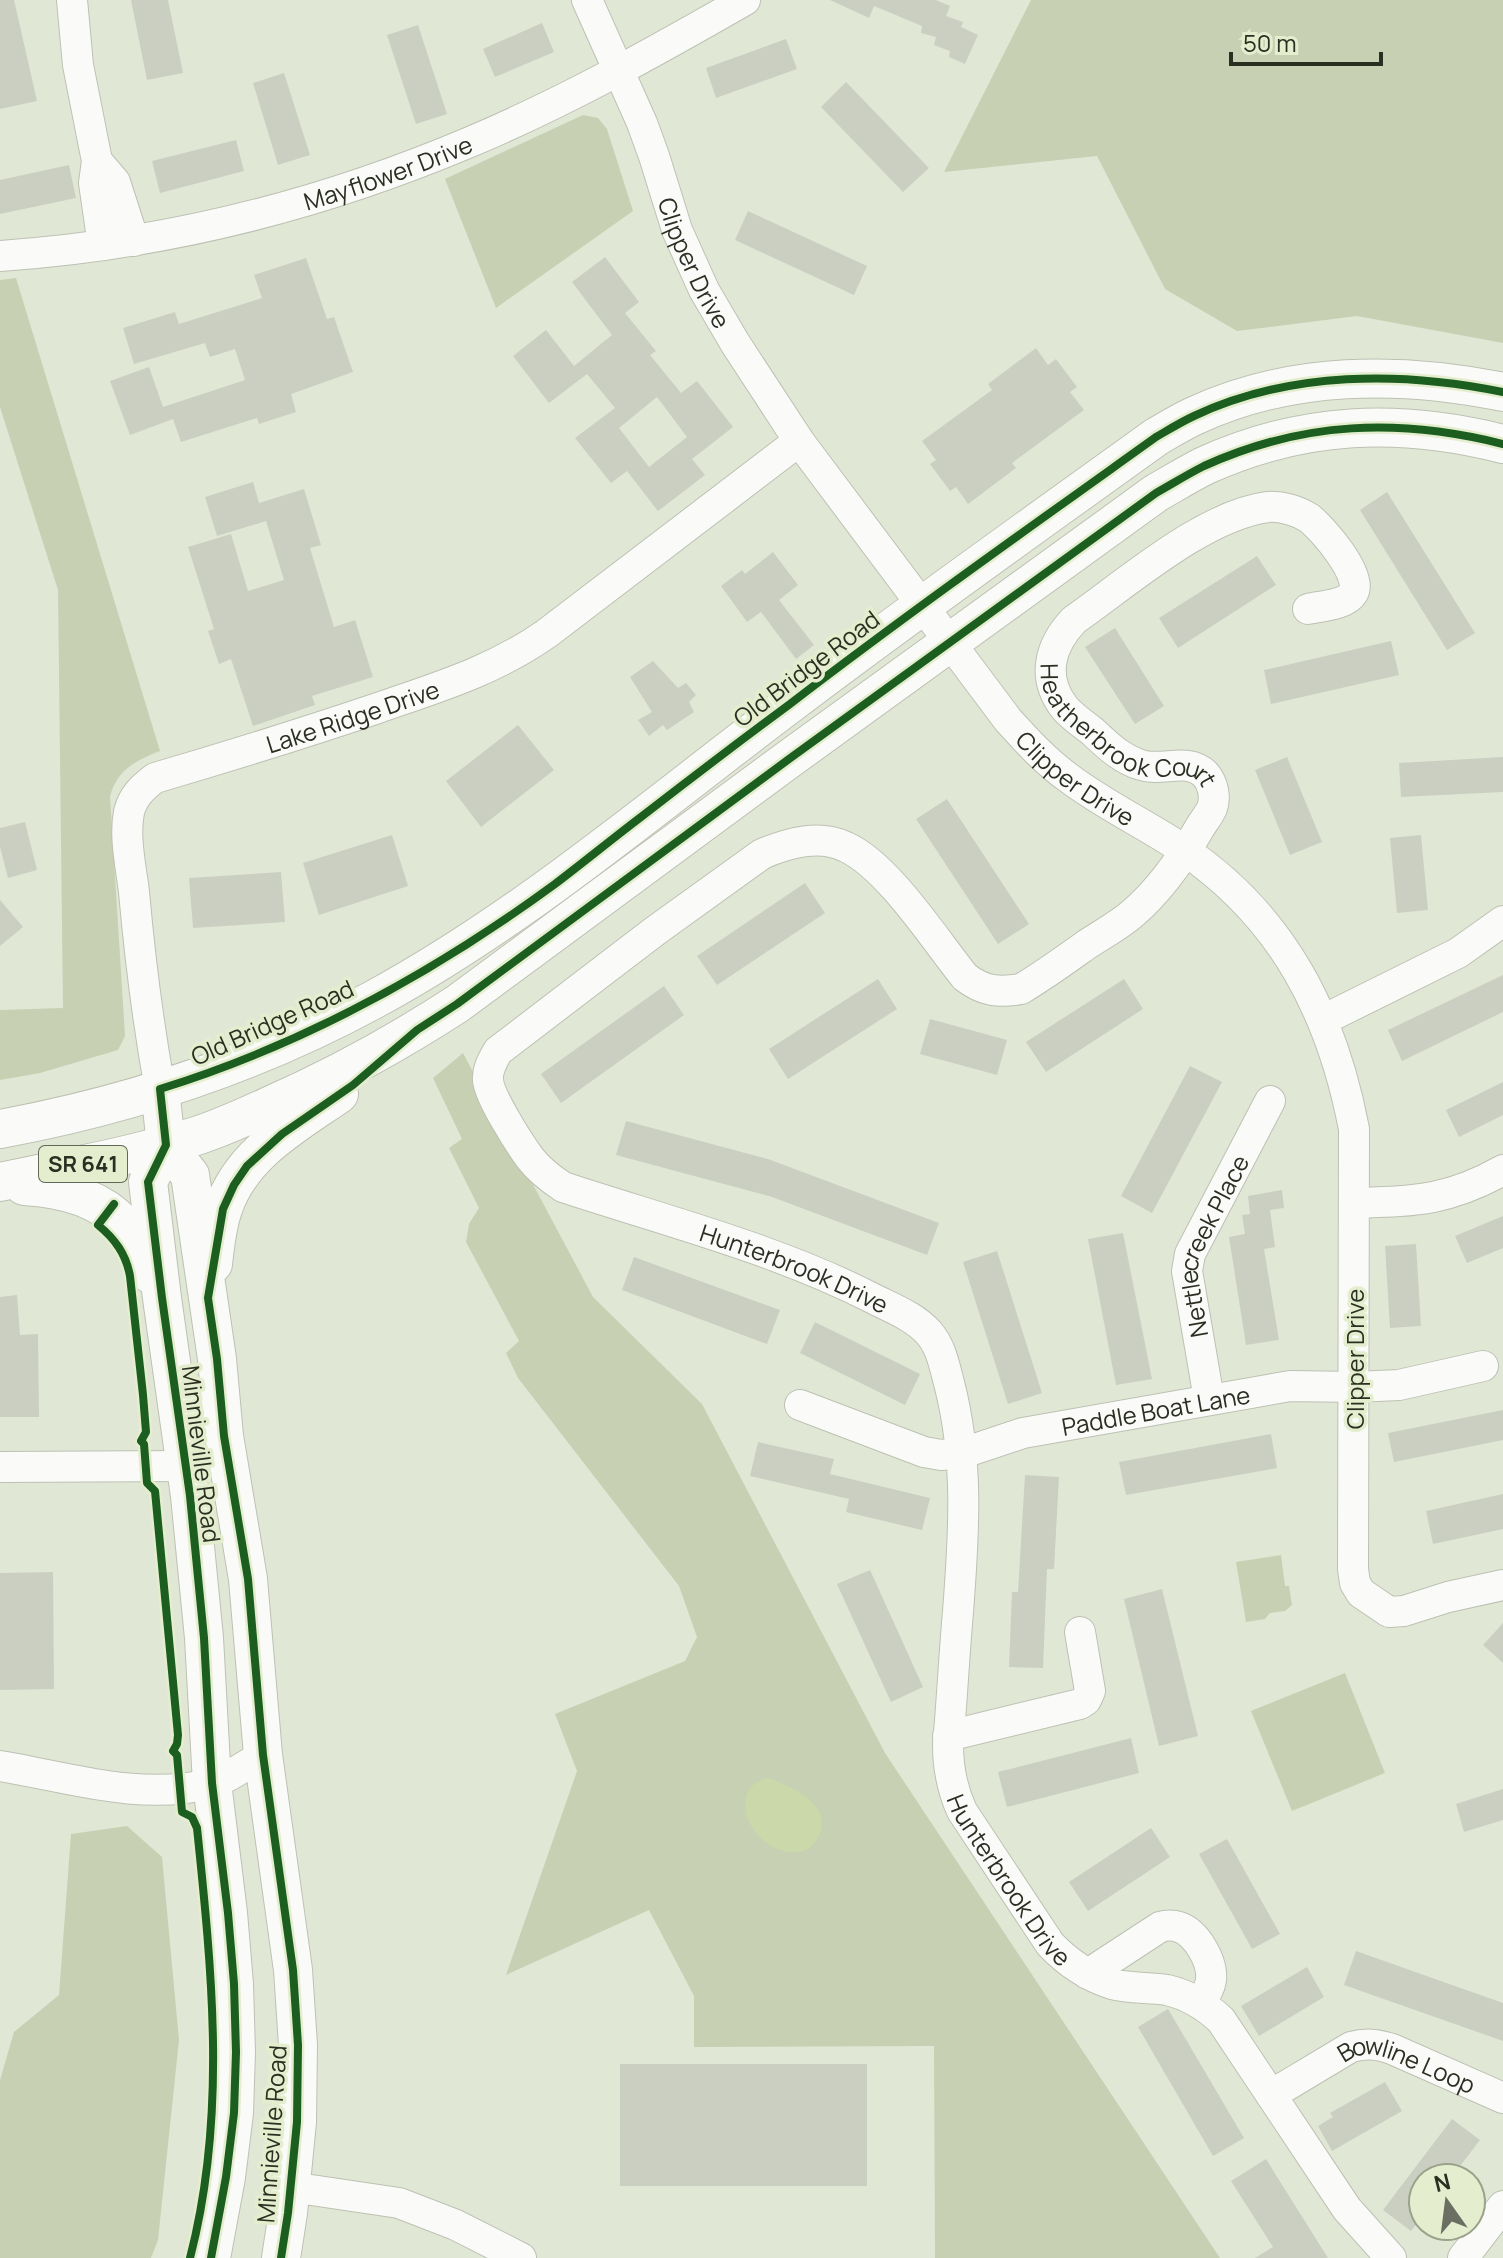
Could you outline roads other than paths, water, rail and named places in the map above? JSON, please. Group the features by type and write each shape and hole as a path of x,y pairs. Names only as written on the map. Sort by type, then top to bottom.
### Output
{"main road":[{"name":"Old Bridge Road","path":"0,1129 91,1109 234,1064 305,1034 373,1000 457,950 554,884 922,605 1156,437 1193,417 1230,401 1269,390 1375,377 1425,379 1503,392"},
{"name":"SR 641","path":"0,1183 166,1145 237,1120 346,1070 417,1030 457,1004 1156,493 1203,467 1245,450 1332,430 1377,427 1421,429 1458,433 1503,444"},
{"path":"208,1298 223,1209 247,1166 282,1134 363,1078 417,1030"},
{"path":"160,1089 166,1145"},
{"name":"Minnieville Road","path":"211,2258 228,2164 236,2052 228,1913 212,1783 204,1638 148,1182 166,1145 190,1175 217,1359 224,1436 248,1579 263,1755 293,1970 298,2045 297,2122 281,2258"},
{"path":"0,1183 63,1191 93,1201 108,1211 123,1224 135,1242 162,1298"}],"street":[{"path":"72,0 78,65 97,161 94,183 103,245"},
{"name":"Clipper Drive","path":"587,0 654,156 677,230 704,290 799,441 1008,720 1036,751 1068,779 1186,852 1238,895 1271,930 1301,975 1323,1020 1347,1093 1354,1129 1355,1583 1361,1593 1389,1612 1404,1611 1503,1585"},
{"name":"Mayflower Drive","path":"0,256 134,241 201,229 285,207 387,174 470,142 619,70 745,0"},
{"path":"97,161 115,182 134,241"},
{"name":"Lake Ridge Drive","path":"160,1089 145,1003 128,842 129,813 143,787 155,778 318,728 470,676 502,661 546,634 799,441"},
{"name":"Heatherbrook Court","path":"1186,852 1212,808 1214,796 1206,776 1197,768 1185,764 1161,768 1143,766 1113,751 1064,708 1051,674 1053,649 1074,620 1188,539 1219,522 1252,510 1272,507 1290,509 1306,516 1317,524 1350,567 1354,578 1353,594 1345,600 1308,609"},
{"name":"Hunterbrook Drive","path":"1186,852 1131,915 1021,989 1005,992 978,987 965,977 890,882 847,847 822,841 783,845 762,854 655,931 498,1051 490,1065 488,1079 491,1093 530,1159 545,1175 563,1187 803,1267 912,1318 928,1332 940,1348 956,1409 963,1453 961,1572 948,1736 948,1769 962,1811 1050,1944 1066,1961 1111,1984 1167,1990 1187,1996 1221,2020 1347,2209 1391,2258"},
{"path":"1323,1020 1458,953 1503,921"},
{"name":"Nettlecreek Place","path":"1209,1399 1187,1271 1190,1254 1270,1101"},
{"path":"1354,1203 1413,1202 1438,1197 1467,1188 1503,1170"},
{"name":"Paddle Boat Lane","path":"963,1453 1023,1433 1209,1399 1290,1386 1399,1385 1483,1366"},
{"path":"800,1405 924,1452 941,1455 963,1453"},
{"path":"0,1467 185,1466"},
{"path":"948,1736 1086,1700 1090,1691 1080,1632"},
{"path":"0,1766 81,1783 126,1788 171,1788 212,1783 263,1755"},
{"path":"1088,1974 1160,1927 1181,1927 1193,1937 1210,1963 1211,1980 1199,2003"},
{"name":"Bowline Loop","path":"1271,2095 1351,2047 1378,2044 1503,2098"},
{"path":"291,2187 399,2203 427,2212 487,2250 521,2258"},
{"path":"1463,2258 1503,2206"}]}
